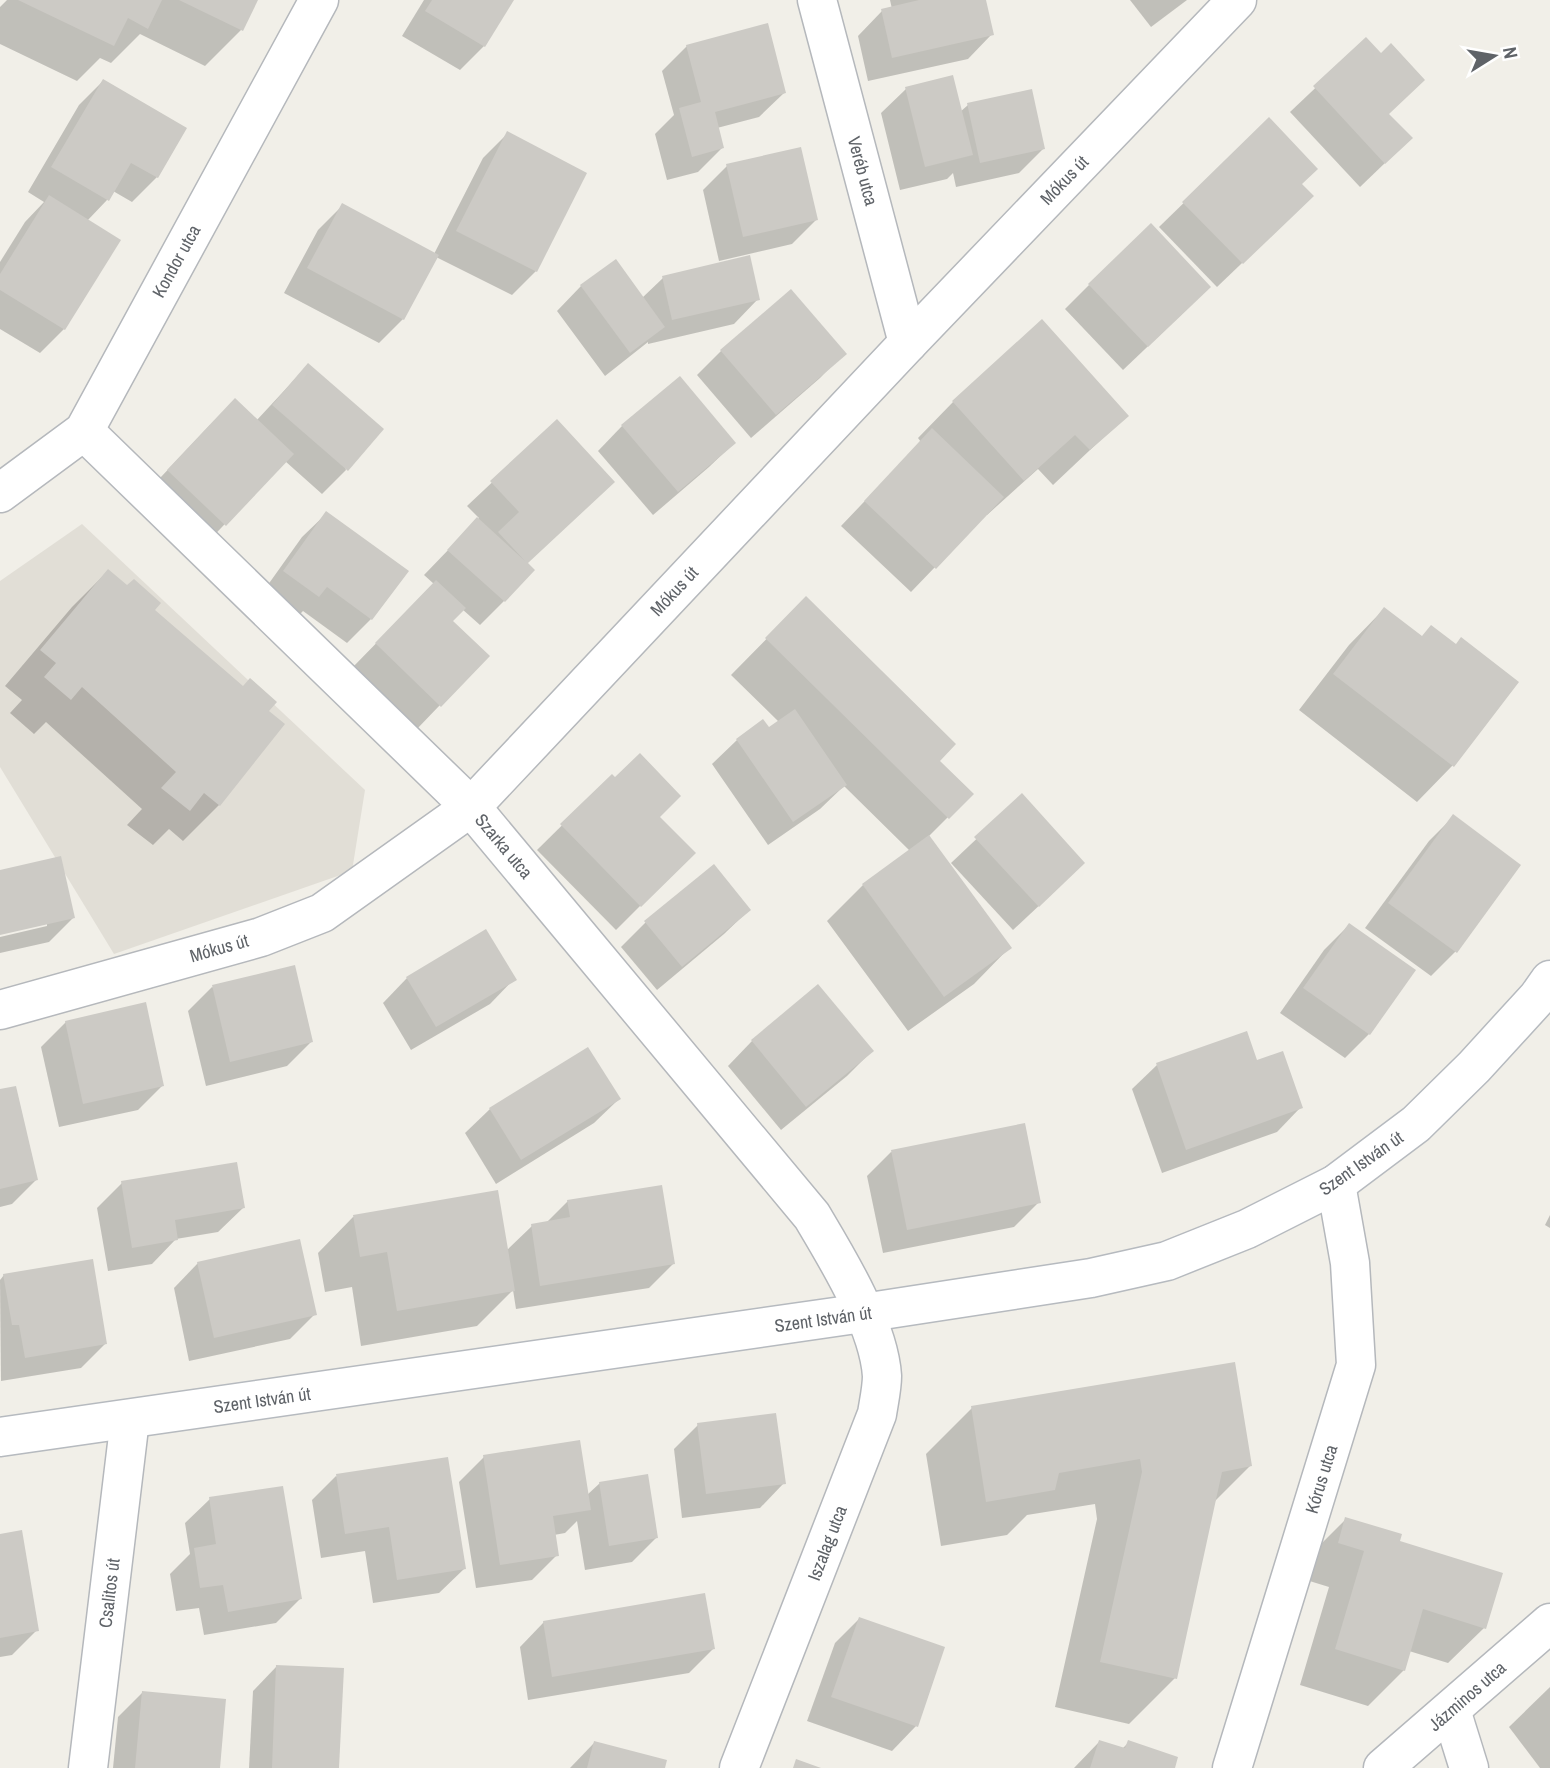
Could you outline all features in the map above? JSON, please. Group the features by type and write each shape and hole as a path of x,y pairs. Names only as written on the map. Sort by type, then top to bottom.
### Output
{"street":[{"name":"Kondor utca","path":"0,493 84,431 318,0"},
{"name":"Veréb utca","path":"817,0 908,343"},
{"name":"Mókus út","path":"0,1010 261,937 322,913 471,807 908,343 1237,0"},
{"name":"Szarka utca","path":"84,431 471,807 812,1216 836,1257 863,1313"},
{"name":"Szent István út","path":"0,1437 863,1313 1091,1278 1167,1261 1247,1229 1336,1184 1416,1124 1474,1067 1538,997 1550,980"},
{"name":"Kórus utca","path":"1233,1768 1356,1365 1350,1263 1336,1184"},
{"name":"Iszalag utca","path":"739,1768 877,1413 882,1376 863,1313"},
{"name":"Csalitos út","path":"88,1768 130,1419"},
{"name":"Jázminos utca","path":"1383,1768 1550,1623"},
{"path":"1451,1710 1469,1768"}],"shaded area":[{"path":"82,524 365,790 352,871 114,954 0,767 0,581"}],"building":[{"path":"18,0 162,0 148,29 128,18 114,46"},
{"path":"179,0 258,0 243,31"},
{"path":"432,0 514,0 485,47 425,11"},
{"path":"919,0 986,0 994,35 892,58 881,9"},
{"path":"768,23 786,93 715,112 724,148 692,157 679,108 701,102 686,45"},
{"path":"1366,37 1381,53 1391,43 1425,80 1389,114 1413,138 1385,164 1313,86"},
{"path":"953,75 973,155 925,167 905,87"},
{"path":"103,79 187,128 158,178 131,163 109,201 51,167"},
{"path":"1032,89 1045,149 980,163 967,103"},
{"path":"1269,117 1318,169 1302,184 1314,196 1243,264 1182,202"},
{"path":"507,131 587,173 537,272 456,231"},
{"path":"801,147 818,220 743,237 726,164"},
{"path":"49,195 121,240 65,330 0,290 0,274"},
{"path":"342,203 439,255 404,320 307,268"},
{"path":"1151,223 1211,287 1148,347 1088,284"},
{"path":"750,255 760,300 672,320 662,276"},
{"path":"616,259 665,327 630,353 580,285"},
{"path":"791,289 847,354 776,415 720,350"},
{"path":"1042,319 1129,416 1090,450 1075,435 1024,481 952,401"},
{"path":"308,363 384,429 348,471 272,405"},
{"path":"680,376 736,443 678,492 621,425"},
{"path":"235,398 294,454 226,526 167,470"},
{"path":"557,419 615,482 528,563 535,570 505,602 447,550 477,517 525,561 498,532 519,512 490,481"},
{"path":"932,428 1004,497 936,569 864,501"},
{"path":"326,511 409,571 372,620 327,587 319,597 283,571"},
{"path":"108,569 127,585 134,579 161,603 155,610 243,686 250,678 277,702 269,711 285,724 220,806 204,793 190,811 161,788 176,772 82,687 71,700 44,677 56,663 40,650"},
{"path":"436,580 466,608 453,621 490,656 441,707 375,643"},
{"path":"806,596 956,744 940,761 974,794 949,819 765,638"},
{"path":"1384,607 1422,636 1431,625 1456,644 1461,637 1519,682 1454,767 1333,674"},
{"path":"795,709 847,785 793,822 736,739 763,719 769,727"},
{"path":"640,753 681,796 660,817 696,853 641,907 560,824 612,774 615,777"},
{"path":"1022,793 1085,863 1039,907 974,837"},
{"path":"1453,814 1521,865 1457,953 1388,903"},
{"path":"929,835 1012,948 944,997 862,884"},
{"path":"61,856 75,918 0,935 0,870"},
{"path":"714,864 751,910 682,967 644,921"},
{"path":"1349,923 1416,970 1370,1035 1303,988"},
{"path":"486,929 517,980 436,1027 406,977"},
{"path":"295,965 313,1042 230,1062 212,985"},
{"path":"818,984 874,1051 806,1107 751,1040"},
{"path":"146,1002 164,1086 83,1104 65,1021"},
{"path":"1247,1031 1257,1060 1283,1051 1303,1108 1186,1150 1156,1063"},
{"path":"588,1047 621,1099 521,1160 489,1108"},
{"path":"16,1086 38,1180 0,1189 0,1089"},
{"path":"1025,1123 1041,1203 907,1230 891,1150"},
{"path":"237,1162 245,1208 175,1220 178,1240 132,1248 121,1181"},
{"path":"662,1185 675,1264 540,1286 531,1224 570,1217 567,1200"},
{"path":"498,1190 515,1291 397,1311 387,1252 360,1257 353,1215"},
{"path":"300,1239 317,1315 214,1338 197,1262"},
{"path":"93,1259 107,1344 25,1358 19,1325 12,1325 3,1274"},
{"path":"1235,1362 1252,1466 1222,1472 1177,1679 1100,1662 1142,1472 1140,1459 1059,1473 1055,1490 986,1502 971,1406"},
{"path":"776,1413 786,1484 706,1494 697,1423"},
{"path":"580,1440 591,1510 553,1516 559,1556 500,1565 483,1455"},
{"path":"448,1457 466,1569 397,1580 389,1527 345,1534 336,1474"},
{"path":"648,1474 658,1538 609,1546 599,1482"},
{"path":"283,1486 302,1599 228,1612 223,1585 200,1588 194,1548 216,1544 209,1497"},
{"path":"1345,1517 1402,1534 1400,1541 1503,1573 1486,1629 1423,1609 1405,1671 1335,1649 1364,1551 1338,1543"},
{"path":"22,1530 39,1631 0,1638 0,1534"},
{"path":"705,1593 715,1649 552,1677 543,1621"},
{"path":"859,1617 945,1647 918,1727 831,1697"},
{"path":"276,1665 344,1668 339,1768 272,1768"},
{"path":"142,1691 226,1699 220,1768 135,1768"},
{"path":"1099,1740 1125,1748 1128,1740 1178,1757 1175,1768 1090,1768"},
{"path":"594,1741 667,1760 665,1768 587,1768"},
{"path":"796,1759 821,1768 793,1768"}]}
